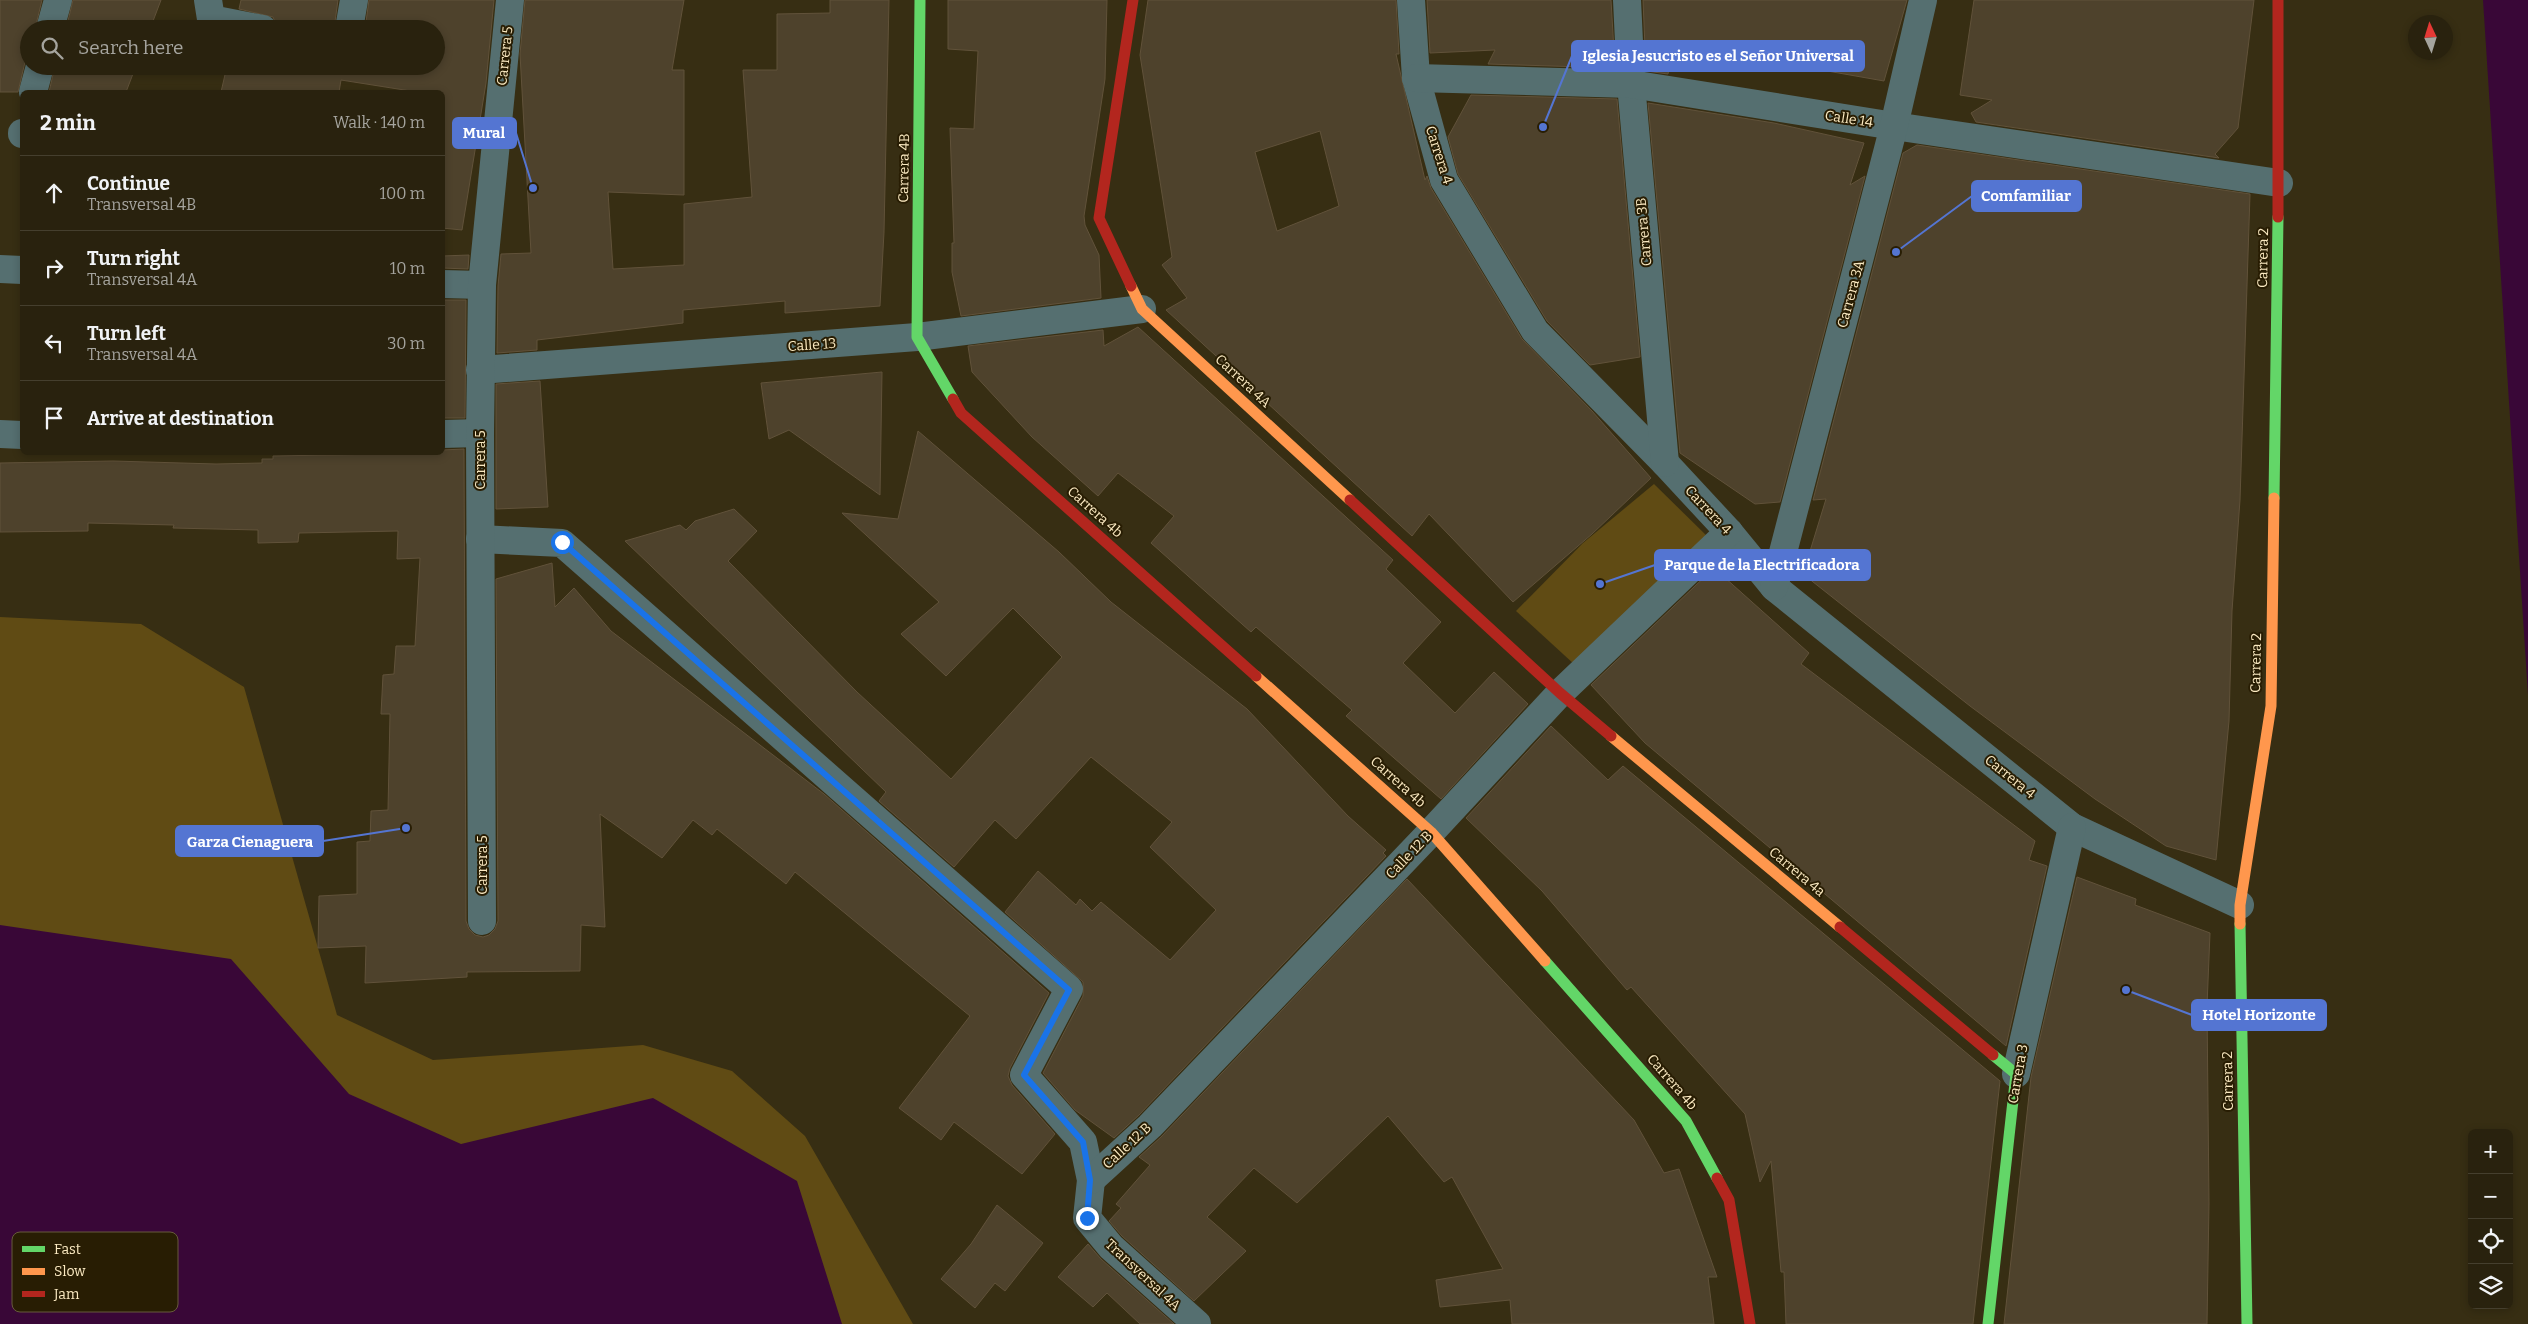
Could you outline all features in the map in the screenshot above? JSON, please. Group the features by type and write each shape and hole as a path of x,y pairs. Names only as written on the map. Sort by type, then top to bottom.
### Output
{"street":[{"path":"52,20 58,0"},
{"path":"351,20 354,0"},
{"name":"Carrera 5","path":"482,921 480,370 482,285 510,0"},
{"name":"Carrera 4B","path":"917,337 920,0"},
{"name":"Carrera 4A","path":"1133,0 1099,218 1142,309 1560,693"},
{"name":"Carrera 4","path":"1411,0 1416,78 1444,180 1535,331 1665,463 1729,532 1774,587 2072,827 2240,905"},
{"name":"Carrera 3B","path":"1627,0 1631,84 1665,463"},
{"name":"Carrera 3A","path":"1774,587 1894,126 1923,0"},
{"name":"Carrera 2","path":"2247,1324 2240,905 2270,706 2279,183 2278,0"},
{"path":"209,9 238,20"},
{"path":"34,90 38,75"},
{"name":"Calle 14","path":"1416,78 1631,84 1894,126 2279,183"},
{"path":"0,269 20,270"},
{"path":"445,284 482,285"},
{"name":"Calle 13","path":"480,370 917,337 1142,309"},
{"name":"Carrera 4b","path":"917,337 961,413 1431,832 1686,1121 1729,1200 1750,1324"},
{"path":"445,434 480,433"},
{"path":"0,434 20,435"},
{"name":"Calle 12 B","path":"1090,1180 1150,1126 1431,832 1560,693 1729,532"},
{"name":"Transversal 4A","path":"480,539 562,542 1069,990 1024,1075 1083,1142 1090,1180 1087,1218 1111,1247 1196,1324"},
{"name":"Carrera 4a","path":"1560,693 2016,1074"},
{"name":"Carrera 3","path":"1988,1324 2016,1074 2072,827"}],"shaded area":[{"path":"2483,0 2528,0 2528,695"},
{"path":"1654,484 1710,539 1575,665 1516,611 1583,543"},
{"path":"0,617 141,624 244,687 337,1015 433,1060 643,1045 732,1071 805,1136 913,1324 0,1324"},
{"path":"0,925 231,959 349,1094 461,1144 653,1098 797,1181 842,1324 0,1324"}],"building":[{"path":"0,0 42,0 37,20 20,20 20,75 22,75 18,92 0,92"},
{"path":"73,0 161,0 153,20 68,20"},
{"path":"241,0 338,0 335,20 274,20 273,17 239,9"},
{"path":"369,0 494,0 486,83 462,230 445,228 445,90 404,90 341,80 339,90 221,90 225,75 445,75 445,20 366,20"},
{"path":"525,0 684,0 672,70 684,70 684,195 608,192 613,269 684,265 684,204 752,197 743,70 777,70 777,14 830,13 830,0 889,0 884,232 880,306 785,313 785,301 683,310 683,323 537,340 537,350 497,353 498,286 501,254 531,253 520,54"},
{"path":"948,0 1107,0 1105,79 1084,216 1085,225 1099,255 1101,298 961,316 952,272 952,243 954,243 950,128 974,129 978,51 948,49"},
{"path":"1148,0 1396,0 1399,54 1396,54 1425,180 1427,176 1431,188 1522,339 1592,411 1651,478 1592,534 1513,602 1429,514 1412,536 1166,310 1187,298 1162,265 1172,257 1140,55","holes":["1320,131 1339,206 1277,231 1255,152"]},
{"path":"1427,0 1611,0 1615,68 1488,64 1495,50 1430,53"},
{"path":"1643,0 1907,0 1884,81 1674,44 1668,74 1646,71"},
{"path":"1974,0 2254,0 2238,128 2215,154 2219,158 1976,122 1971,113 1992,100 1960,95"},
{"path":"53,75 133,75 127,90 49,90"},
{"path":"1471,95 1617,99 1640,357 1590,365 1547,321 1458,174 1448,137"},
{"path":"1648,103 1774,123 1864,143 1850,185 1865,176 1780,502 1755,504 1680,453"},
{"path":"1917,145 2250,194 2240,500 2232,611 2229,721 2216,860 2166,846 2095,799 1970,706 1803,574 1826,499 1813,500 1903,153"},
{"path":"469,255 468,269 445,268 445,256"},
{"path":"445,300 466,300 465,418 445,418"},
{"path":"1138,327 1393,560 1386,569 1441,622 1403,663 1455,713 1494,672 1528,704 1441,799 1346,716 1352,710 1256,627 1251,632 1151,543 1174,516 1118,473 1098,496 1032,437 972,372 968,346 1103,330 1104,346"},
{"path":"882,372 880,495 789,430 769,439 761,383"},
{"path":"540,381 548,507 496,509 496,384"},
{"path":"918,431 1059,552 1111,602 1247,709 1348,816 1386,850 1383,853 1386,856 1139,1115 1114,1138 1075,1110 1043,1073 1083,996 1083,982 1005,912 1038,871 1076,905 1080,899 1092,911 1101,902 1170,960 1216,910 1150,847 1172,822 1091,757 1016,839 995,820 954,867 879,801 886,792 625,541 680,525 686,530 695,521 734,509 757,531 728,561 857,692 951,779 1062,657 1013,608 946,676 901,634 939,602 842,513 898,519"},
{"path":"464,449 466,921 469,929 475,935 483,937 489,935 495,929 498,921 496,579 552,563 555,607 574,588 611,631 824,794 1049,993 1010,1068 1008,1076 1012,1085 1055,1134 1022,1174 954,1122 941,1140 899,1108 970,1016 795,872 786,884 717,829 712,835 693,820 662,858 600,814 605,927 581,925 580,971 467,972 467,977 365,983 366,946 318,948 319,896 357,894 357,842 370,841 371,811 388,810 390,714 381,714 383,675 394,674 396,646 415,646 420,558 397,559 398,531 299,533 298,542 258,543 258,530 173,528 174,525 88,523 88,531 0,532 0,463 113,461 216,464 262,463 262,459 273,459 273,456 445,455 445,450"},
{"path":"1714,568 1809,653 1801,664 2035,841 2029,860 2047,866 2006,1046 1645,743 1591,685"},
{"path":"1551,726 1608,780 1623,766 2000,1081 1973,1324 1786,1324 1784,1272 1781,1272 1771,1161 1760,1182 1745,1114 1631,987 1627,990 1542,891 1466,818"},
{"path":"2077,877 2136,899 2135,905 2210,933 2207,1006 2209,1203 2207,1324 2004,1324 2031,1077"},
{"path":"1407,879 1634,1120 1664,1173 1679,1169 1717,1277 1708,1277 1714,1324 1512,1324 1510,1300 1440,1307 1436,1280 1503,1269 1452,1177 1444,1182 1388,1116 1297,1203 1254,1168 1207,1217 1246,1251 1194,1301 1122,1236 1109,1221 1121,1208 1116,1204 1150,1165 1139,1157 1161,1137"},
{"path":"997,1205 1043,1243 1005,1291 995,1283 975,1308 941,1279 971,1244"},
{"path":"1088,1244 1101,1259 1174,1324 1140,1324 1107,1293 1093,1307 1058,1277"}],"traffic: fast":[{"path":"920,0 917,337 953,399"},
{"path":"2274,498 2278,217"},
{"path":"2240,924 2247,1324"},
{"path":"1545,961 1686,1121 1717,1178"},
{"path":"1988,1324 2016,1074 1993,1055"}],"traffic: slow":[{"path":"1131,286 1142,309 1350,500"},
{"path":"2240,924 2240,905 2271,706 2274,498"},
{"path":"1256,676 1431,832 1545,961"},
{"path":"1611,736 1840,927"}],"traffic: jam":[{"path":"1131,286 1099,218 1133,0"},
{"path":"2278,0 2278,217"},
{"path":"953,399 961,413 1256,676"},
{"path":"1350,500 1560,693 1611,736"},
{"path":"1840,927 1993,1055"},
{"path":"1717,1178 1729,1200 1750,1324"}],"place":[{"name":"Iglesia Jesucristo es el Señor Universal","path":"1543,127"},
{"name":"Mural","path":"533,188"},
{"name":"Comfamiliar","path":"1896,252"},
{"name":"Parque de la Electrificadora","path":"1600,584"},
{"name":"Garza Cienaguera","path":"406,828"},
{"name":"Hotel Horizonte","path":"2126,990"}],"route":[{"path":"562,542 1069,990 1024,1075 1083,1142 1090,1180 1087,1218"}]}
